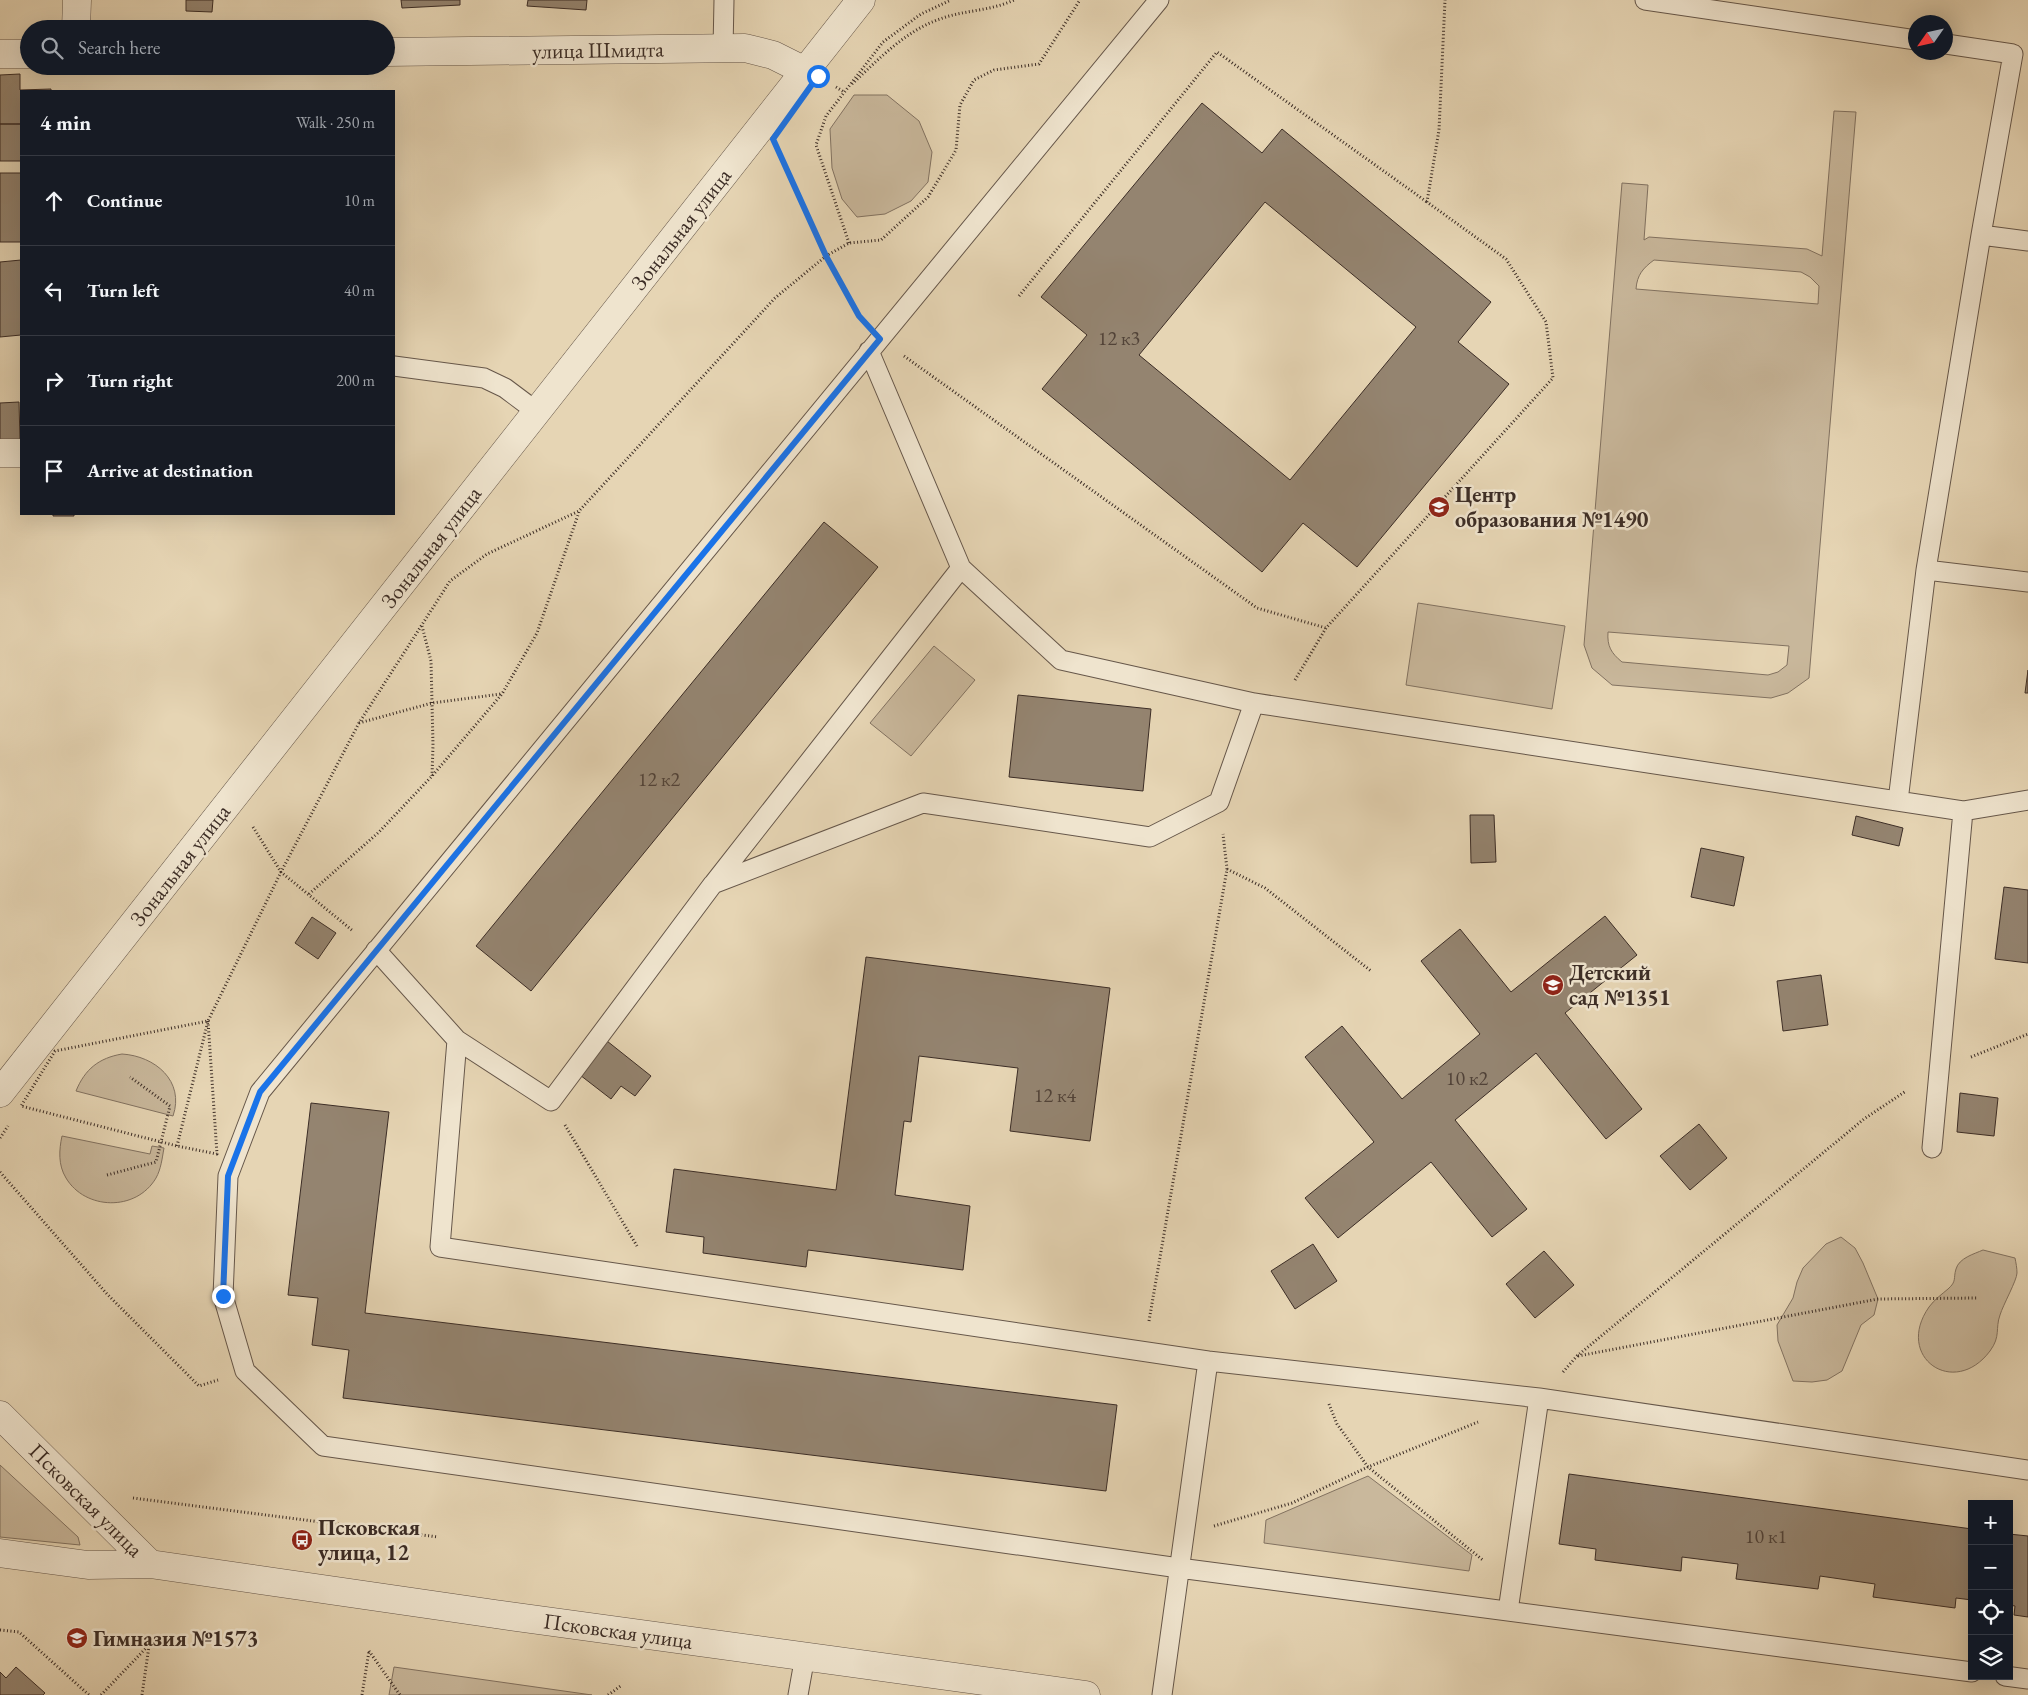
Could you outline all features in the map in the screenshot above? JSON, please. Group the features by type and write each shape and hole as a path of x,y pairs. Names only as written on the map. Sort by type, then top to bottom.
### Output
{"street":[{"path":"76,20 77,0"},
{"name":"Зональная улица","path":"0,1093 861,0"},
{"name":"улица Шмидта","path":"395,52 745,48 773,55 805,71"},
{"path":"0,54 20,54"},
{"path":"0,453 20,453"},
{"name":"Псковская улица","path":"0,1415 150,1564"},
{"name":"Псковская улица","path":"0,1553 88,1565 150,1564 495,1614 1086,1695"}],"lane":[{"path":"723,48 724,0"},
{"path":"1158,0 260,1092 228,1176 223,1296 245,1371 323,1446 1180,1568 1968,1671"},
{"path":"1644,0 1908,39"},
{"path":"1898,800 1926,570 1981,235 2021,55 1953,45"},
{"path":"1981,235 2028,241"},
{"path":"875,345 961,568 1060,660 1254,703 1963,811 2028,800"},
{"path":"395,366 484,378 505,388 537,412"},
{"path":"376,950 456,1040 551,1101 713,884 961,568"},
{"path":"1926,570 2028,582"},
{"path":"713,884 923,803 1150,838 1219,802 1254,703"},
{"path":"1932,1148 1963,811"},
{"path":"456,1040 440,1247 1143,1352 1539,1398 2028,1470"},
{"path":"1162,1695 1208,1361"},
{"path":"1508,1611 1539,1398"},
{"path":"798,1695 805,1656"},
{"path":"2013,1677 2028,1679"}],"path":[{"path":"849,243 816,145 826,116 882,42 921,14 951,0"},
{"path":"844,92 911,33 941,18 1003,5 1014,0"},
{"path":"177,1146 208,1021 280,872 359,723 450,580 486,554 579,511 775,298 826,256 849,243 881,240 928,197 956,150 960,105 974,80 994,70 1039,64 1080,0"},
{"path":"1427,202 1439,130 1444,0"},
{"path":"1018,296 1218,52 1506,259 1546,322 1553,378 1326,628 1280,707"},
{"path":"835,86 844,92"},
{"path":"781,157 826,256 875,345 1257,608 1326,628"},
{"path":"309,894 379,832 432,776 502,694 537,633 579,511"},
{"path":"422,625 431,661 432,776"},
{"path":"359,723 432,703 502,694"},
{"path":"1143,1352 1227,869 1219,802"},
{"path":"252,825 280,872 376,950"},
{"path":"1227,869 1265,888 1371,971"},
{"path":"208,1021 217,1154 160,1142 21,1106 55,1051 208,1021"},
{"path":"1539,1398 1577,1356 1864,1119 1939,1069 2028,1034"},
{"path":"107,1175 156,1162 170,1106 130,1078"},
{"path":"551,1101 658,1280"},
{"path":"0,1172 107,1294 199,1386 245,1371"},
{"path":"1577,1356 1878,1299 1978,1298"},
{"path":"1317,1373 1337,1424 1368,1467 1480,1555 1511,1589"},
{"path":"1184,1535 1292,1503 1368,1467 1486,1419"},
{"path":"130,1498 438,1537"},
{"path":"0,1630 20,1632 89,1695"},
{"path":"102,1695 149,1645 142,1695"},
{"path":"362,1695 369,1651 400,1695"},
{"path":"608,1695 622,1685"}],"shaded area":[{"path":"854,95 887,95 919,121 932,152 928,182 911,201 885,214 857,217 842,199 832,168 830,129"},
{"path":"1834,111 1856,112 1809,678 1788,693 1771,698 1612,685 1592,668 1584,645 1622,183 1648,185 1644,240 1649,237 1807,249 1822,256","holes":["1654,260 1801,272 1810,277 1819,286 1818,304 1636,289 1641,272","1608,632 1789,646 1787,665 1778,672 1768,675 1622,662 1610,649"]},
{"path":"1418,603 1565,626 1552,709 1406,685"},
{"path":"934,646 975,680 911,756 870,723"},
{"path":"122,1054 146,1060 156,1065 164,1073 171,1082 175,1092 176,1103 173,1116 76,1091 84,1076 94,1066 106,1058"},
{"path":"62,1136 150,1154 152,1146 164,1148 159,1171 147,1189 136,1197 111,1203 98,1201 85,1196 75,1189 63,1173 60,1157"},
{"path":"1841,1237 1855,1248 1863,1263 1878,1299 1874,1315 1861,1325 1842,1371 1827,1380 1812,1382 1793,1381 1778,1341 1777,1325 1793,1298 1803,1268 1826,1244"},
{"path":"1983,1250 2015,1258 2017,1273 2000,1315 1996,1341 1990,1351 1976,1365 1960,1371 1946,1371 1933,1366 1923,1356 1919,1342 1920,1325 1931,1304 1953,1284 1956,1269 1960,1262"},
{"path":"0,1465 78,1537 80,1545 0,1537"},
{"path":"1368,1476 1472,1555 1469,1571 1264,1543 1266,1520"},
{"path":"394,1667 592,1695 389,1695"}],"building":[{"path":"186,0 213,0 212,12 186,11"},
{"path":"401,0 460,0 460,5 402,8"},
{"path":"528,0 587,0 586,10 527,6"},
{"path":"20,74 20,124 0,124 0,75"},
{"path":"1202,103 1262,153 1282,129 1491,302 1458,342 1509,384 1357,567 1303,523 1262,572 1042,389 1087,335 1041,297","holes":["1265,202 1416,327 1290,480 1139,355"]},
{"path":"0,124 20,124 20,161 0,161"},
{"path":"0,173 20,173 20,242 0,242"},
{"path":"20,260 20,335 0,337 0,262"},
{"path":"19,402 20,441 0,441 0,403"},
{"path":"53,515 74,515 74,516"},
{"path":"824,522 878,567 531,991 476,946"},
{"path":"2028,670 2028,693 2025,693"},
{"path":"1018,695 1151,709 1143,791 1009,777"},
{"path":"1470,815 1494,815 1496,862 1471,863"},
{"path":"1856,816 1903,828 1899,846 1852,835"},
{"path":"1701,848 1744,857 1734,906 1691,897"},
{"path":"2004,887 2028,890 2028,963 1995,959"},
{"path":"1605,916 1637,955 1565,1013 1642,1109 1606,1139 1536,1053 1455,1120 1527,1209 1492,1237 1431,1162 1338,1238 1305,1198 1374,1142 1305,1057 1342,1026 1402,1099 1480,1034 1421,961 1460,929 1511,992"},
{"path":"312,917 336,933 318,959 295,943"},
{"path":"866,957 1110,988 1090,1141 1010,1131 1018,1068 919,1056 911,1122 904,1121 895,1195 970,1206 963,1270 808,1250 806,1267 703,1253 704,1237 666,1232 674,1169 836,1190"},
{"path":"1821,975 1828,1025 1783,1031 1777,981"},
{"path":"607,1041 651,1076 635,1096 621,1086 611,1099 580,1075"},
{"path":"1960,1093 1998,1098 1994,1136 1957,1132"},
{"path":"311,1103 389,1112 365,1313 1117,1405 1106,1491 343,1398 349,1350 312,1345 318,1298 288,1295"},
{"path":"1699,1124 1727,1158 1690,1190 1660,1156"},
{"path":"1313,1244 1337,1281 1295,1309 1271,1271"},
{"path":"1544,1251 1574,1285 1535,1318 1506,1284"},
{"path":"1569,1474 1968,1528 1968,1600 1956,1598 1955,1608 1873,1597 1875,1584 1820,1576 1818,1589 1736,1579 1738,1564 1682,1557 1681,1571 1595,1560 1596,1549 1559,1544"},
{"path":"2013,1534 2028,1536 2028,1617 2014,1615 2015,1606 2013,1606"},
{"path":"16,1667 45,1693 43,1695 0,1695 0,1672 6,1678"}],"place":[{"name":"Центр образования №1490","path":"1439,507"},
{"name":"Детский сад №1351","path":"1553,985"},
{"name":"Псковская улица, 12","path":"302,1540"},
{"name":"Гимназия №1573","path":"77,1638"}],"route":[{"path":"223,1296 228,1176 260,1092 880,339 859,316 826,256 773,139 818,76"}]}
